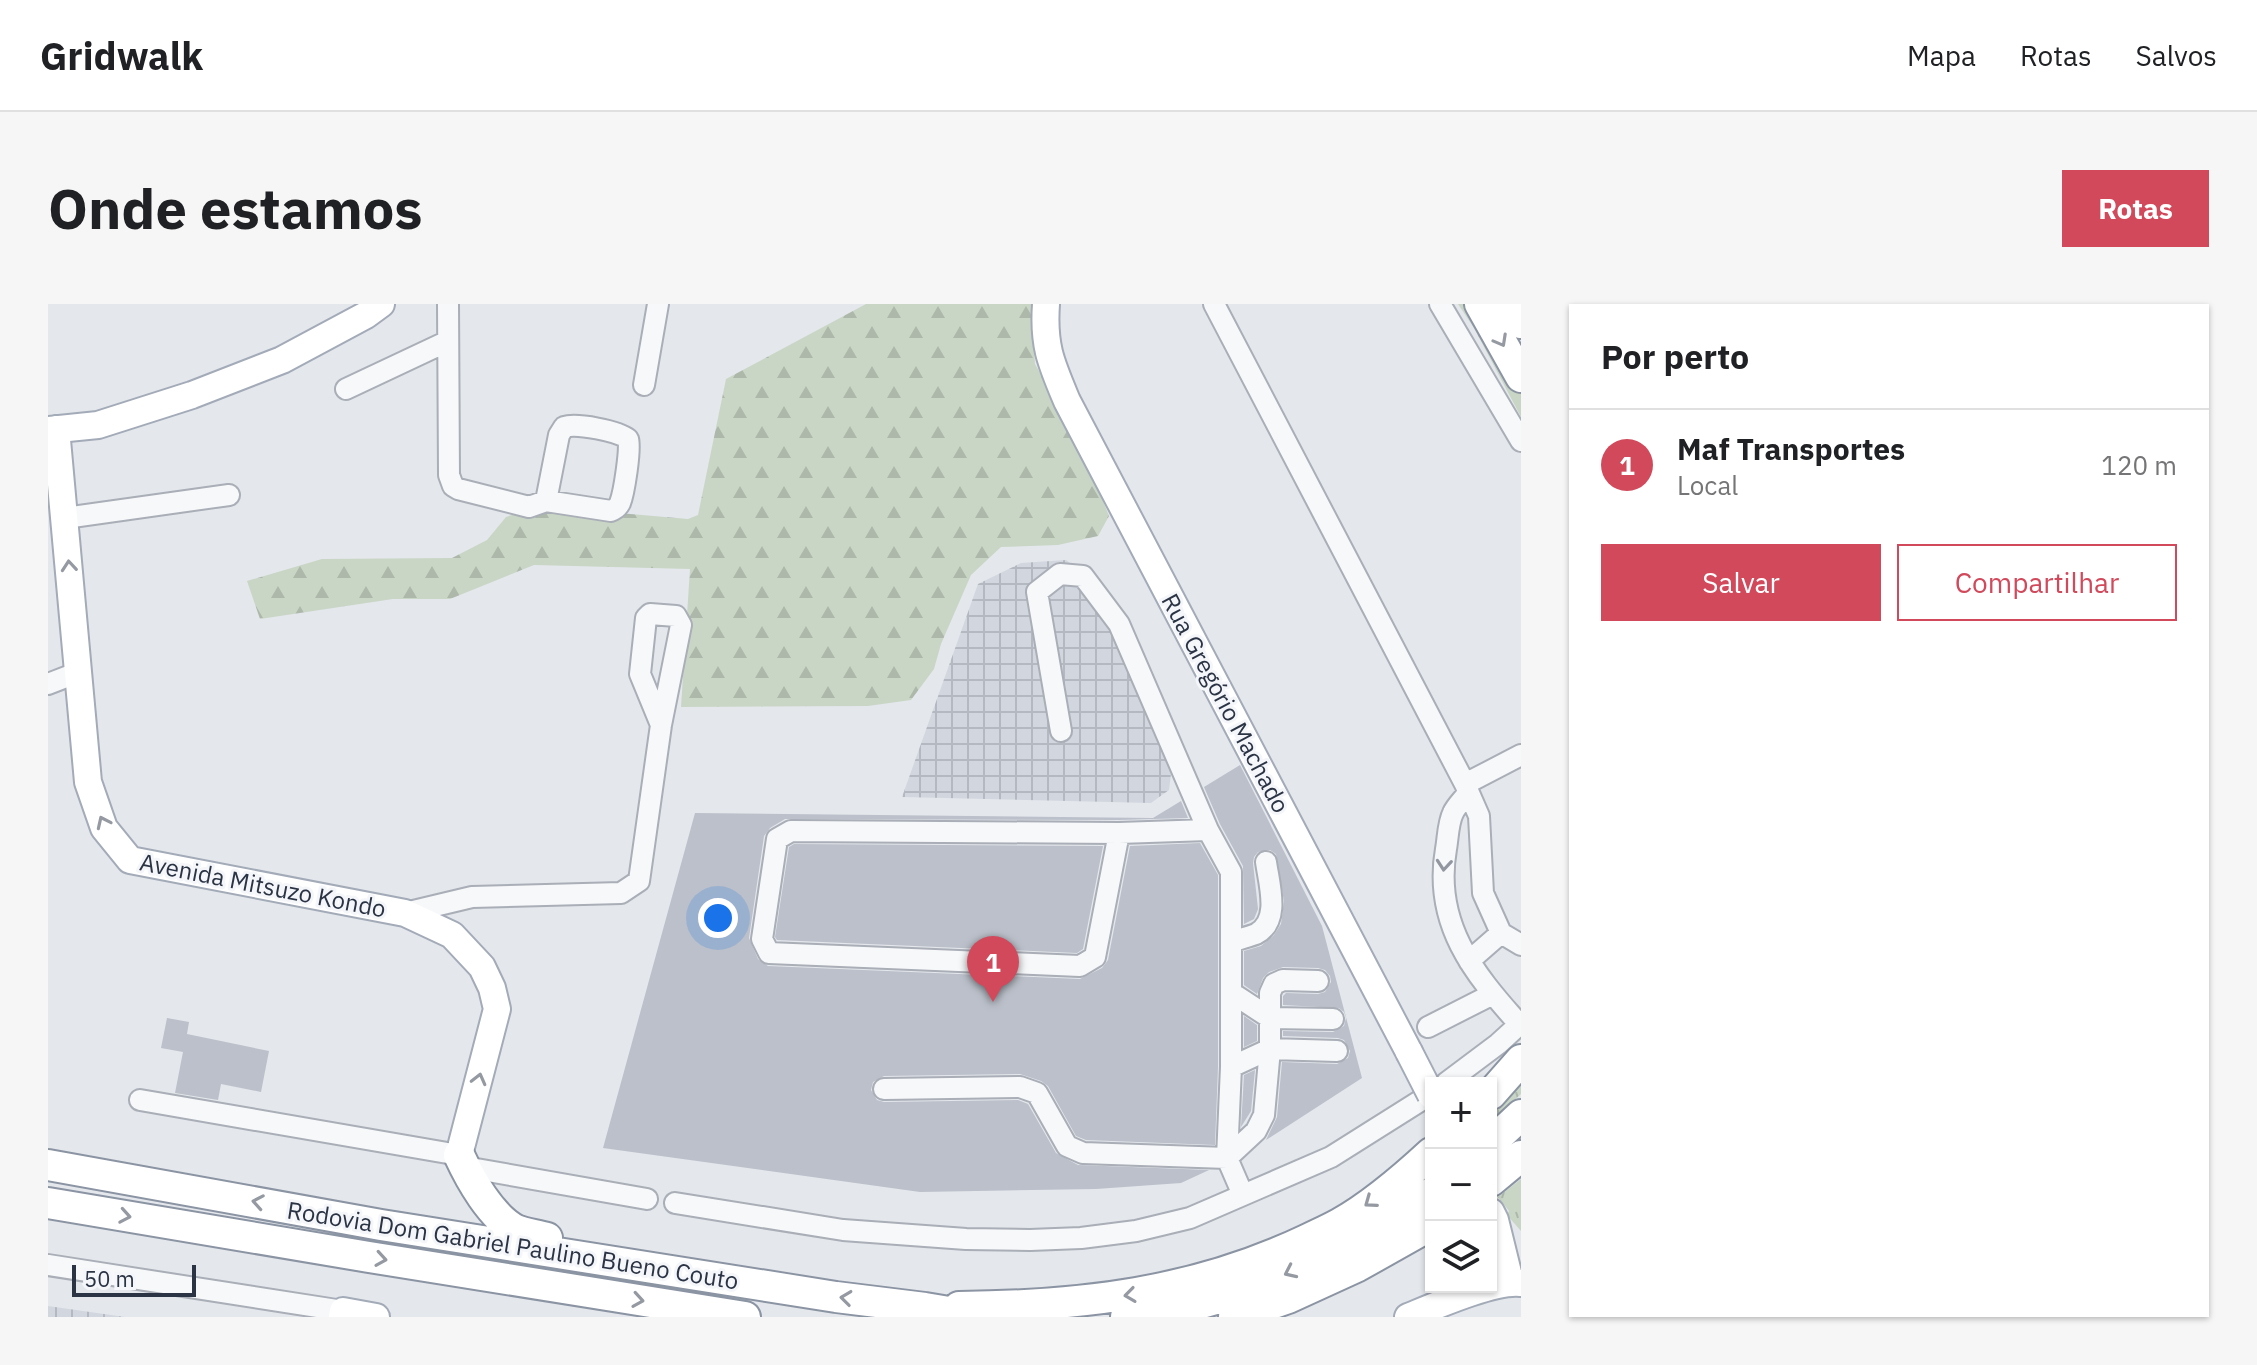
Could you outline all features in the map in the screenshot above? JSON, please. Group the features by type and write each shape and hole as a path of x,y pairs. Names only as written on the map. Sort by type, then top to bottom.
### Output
{"highway":[{"path":"1480,304 1521,377"},
{"path":"1509,304 1521,323"},
{"path":"1497,1087 1521,1060"},
{"path":"1497,1137 1521,1115"},
{"path":"925,1308 1003,1307 1099,1299 1158,1291 1208,1278 1275,1255 1339,1224 1425,1158"},
{"path":"1497,1176 1519,1159"},
{"path":"462,1161 470,1180 490,1207 516,1230 677,1272"},
{"name":"Rodovia Dom Gabriel Paulino Bueno Couto","path":"48,1165 381,1225 979,1317"},
{"path":"1126,1317 1210,1300 1278,1278 1354,1243 1425,1197"},
{"name":"Rodovia Dom Gabriel Paulino Bueno Couto","path":"48,1203 745,1317"},
{"path":"1234,1317 1288,1298 1358,1266 1425,1228"}],"main road":[{"path":"52,430 98,425 192,395 282,360 381,304"},
{"name":"Rua Gregório Machado","path":"1046,304 1044,327 1049,358 1067,401 1425,1083"},
{"name":"Avenida Mitsuzo Kondo","path":"52,430 65,518 88,782 104,828 130,860 405,913 452,935 482,967 497,1009 462,1161"},
{"path":"1408,1317 1451,1300 1516,1282 1495,1221"},
{"path":"342,1314 376,1317"}],"street":[{"path":"448,304 449,475 453,486 529,507 546,501 606,512 615,510 620,502 630,448 628,439 620,434 573,425 564,427 559,435 546,501"},
{"path":"644,385 658,304"},
{"path":"1214,304 1467,789 1479,816 1483,893 1501,933 1521,945"},
{"path":"1440,304 1521,441"},
{"path":"346,389 448,341"},
{"path":"65,518 229,495"},
{"path":"1061,731 1037,592 1060,574 1083,576 1119,624 1208,830 1231,872 1231,1067 1227,1158 1243,1195"},
{"path":"405,913 472,897 621,893 639,881 661,725 681,625 676,616 650,614 646,618 640,674 661,725"},
{"path":"48,684 79,672"},
{"path":"1454,1077 1520,1024 1469,961 1451,926 1443,890 1443,864 1452,814 1467,789 1521,755"},
{"path":"1119,833 1095,957 1080,966 769,953 762,939 777,839 791,831 1119,833 1208,830"},
{"path":"1231,942 1259,933 1269,919 1272,907 1266,862"},
{"path":"1469,961 1501,933"},
{"path":"884,1089 1020,1087 1037,1093 1067,1146 1083,1153 1227,1158 1256,1131 1264,1115 1270,1049 1270,993 1274,984 1283,980 1318,981"},
{"path":"1232,993 1270,1018 1333,1019"},
{"path":"1428,1027 1493,994"},
{"path":"1231,1067 1270,1049 1337,1051"},
{"path":"675,1203 843,1230 966,1239 1081,1238 1136,1231 1190,1218 1331,1157 1425,1098"},
{"path":"140,1100 647,1199"},
{"path":"48,1265 342,1314"}],"shaded area":[{"path":"1066,560 1093,580 1167,756 1171,774 1169,790 1151,803 902,797 978,584 1021,563"},
{"path":"48,1306 125,1317 48,1317"}],"green space":[{"path":"866,304 1031,304 1035,364 1080,443 1109,516 1098,536 1058,545 1001,547 971,575 941,644 934,669 911,700 868,706 681,707 690,569 534,565 450,599 393,599 260,619 247,581 322,559 452,558 487,540 506,517 538,506 688,519 698,515 726,379"},
{"path":"1458,304 1470,304 1521,394 1521,417 1474,328"},
{"path":"1521,1074 1521,1094 1497,1116 1497,1099"},
{"path":"1521,1179 1521,1231 1507,1215 1509,1211 1498,1197"}],"building":[{"path":"1240,765 1322,926 1362,1078 1266,1140 1277,1117 1282,1062 1337,1064 1348,1058 1350,1051 1344,1040 1338,1038 1283,1036 1283,1031 1333,1032 1344,1026 1346,1018 1339,1008 1283,1005 1286,993 1325,992 1331,982 1325,970 1283,967 1263,978 1257,994 1244,985 1244,951 1261,946 1274,935 1281,924 1284,901 1276,854 1270,850 1258,852 1253,863 1258,909 1254,919 1244,924 1243,866 1204,787"},
{"path":"1181,801 1188,818 785,819 770,828 764,836 749,938 758,959 768,966 1080,979 1102,968 1108,960 1130,846 1200,843 1218,875 1215,1145 1086,1140 1076,1136 1048,1086 1020,1074 884,1076 873,1082 871,1090 877,1100 884,1102 1018,1100 1028,1104 1056,1153 1078,1165 1209,1170 1181,1183 1096,1189 920,1192 603,1148 695,813 1153,818"},
{"path":"794,844 1103,846 1083,949 1077,953 777,940 789,847"},
{"path":"1244,1016 1257,1025 1257,1041 1244,1047"},
{"path":"167,1018 189,1022 187,1034 269,1051 261,1092 221,1084 218,1100 175,1093 183,1052 161,1048"},
{"path":"1255,1070 1251,1111 1241,1127 1244,1075"}],"place":[{"name":"Maf Transportes","path":"993,1002"}]}
